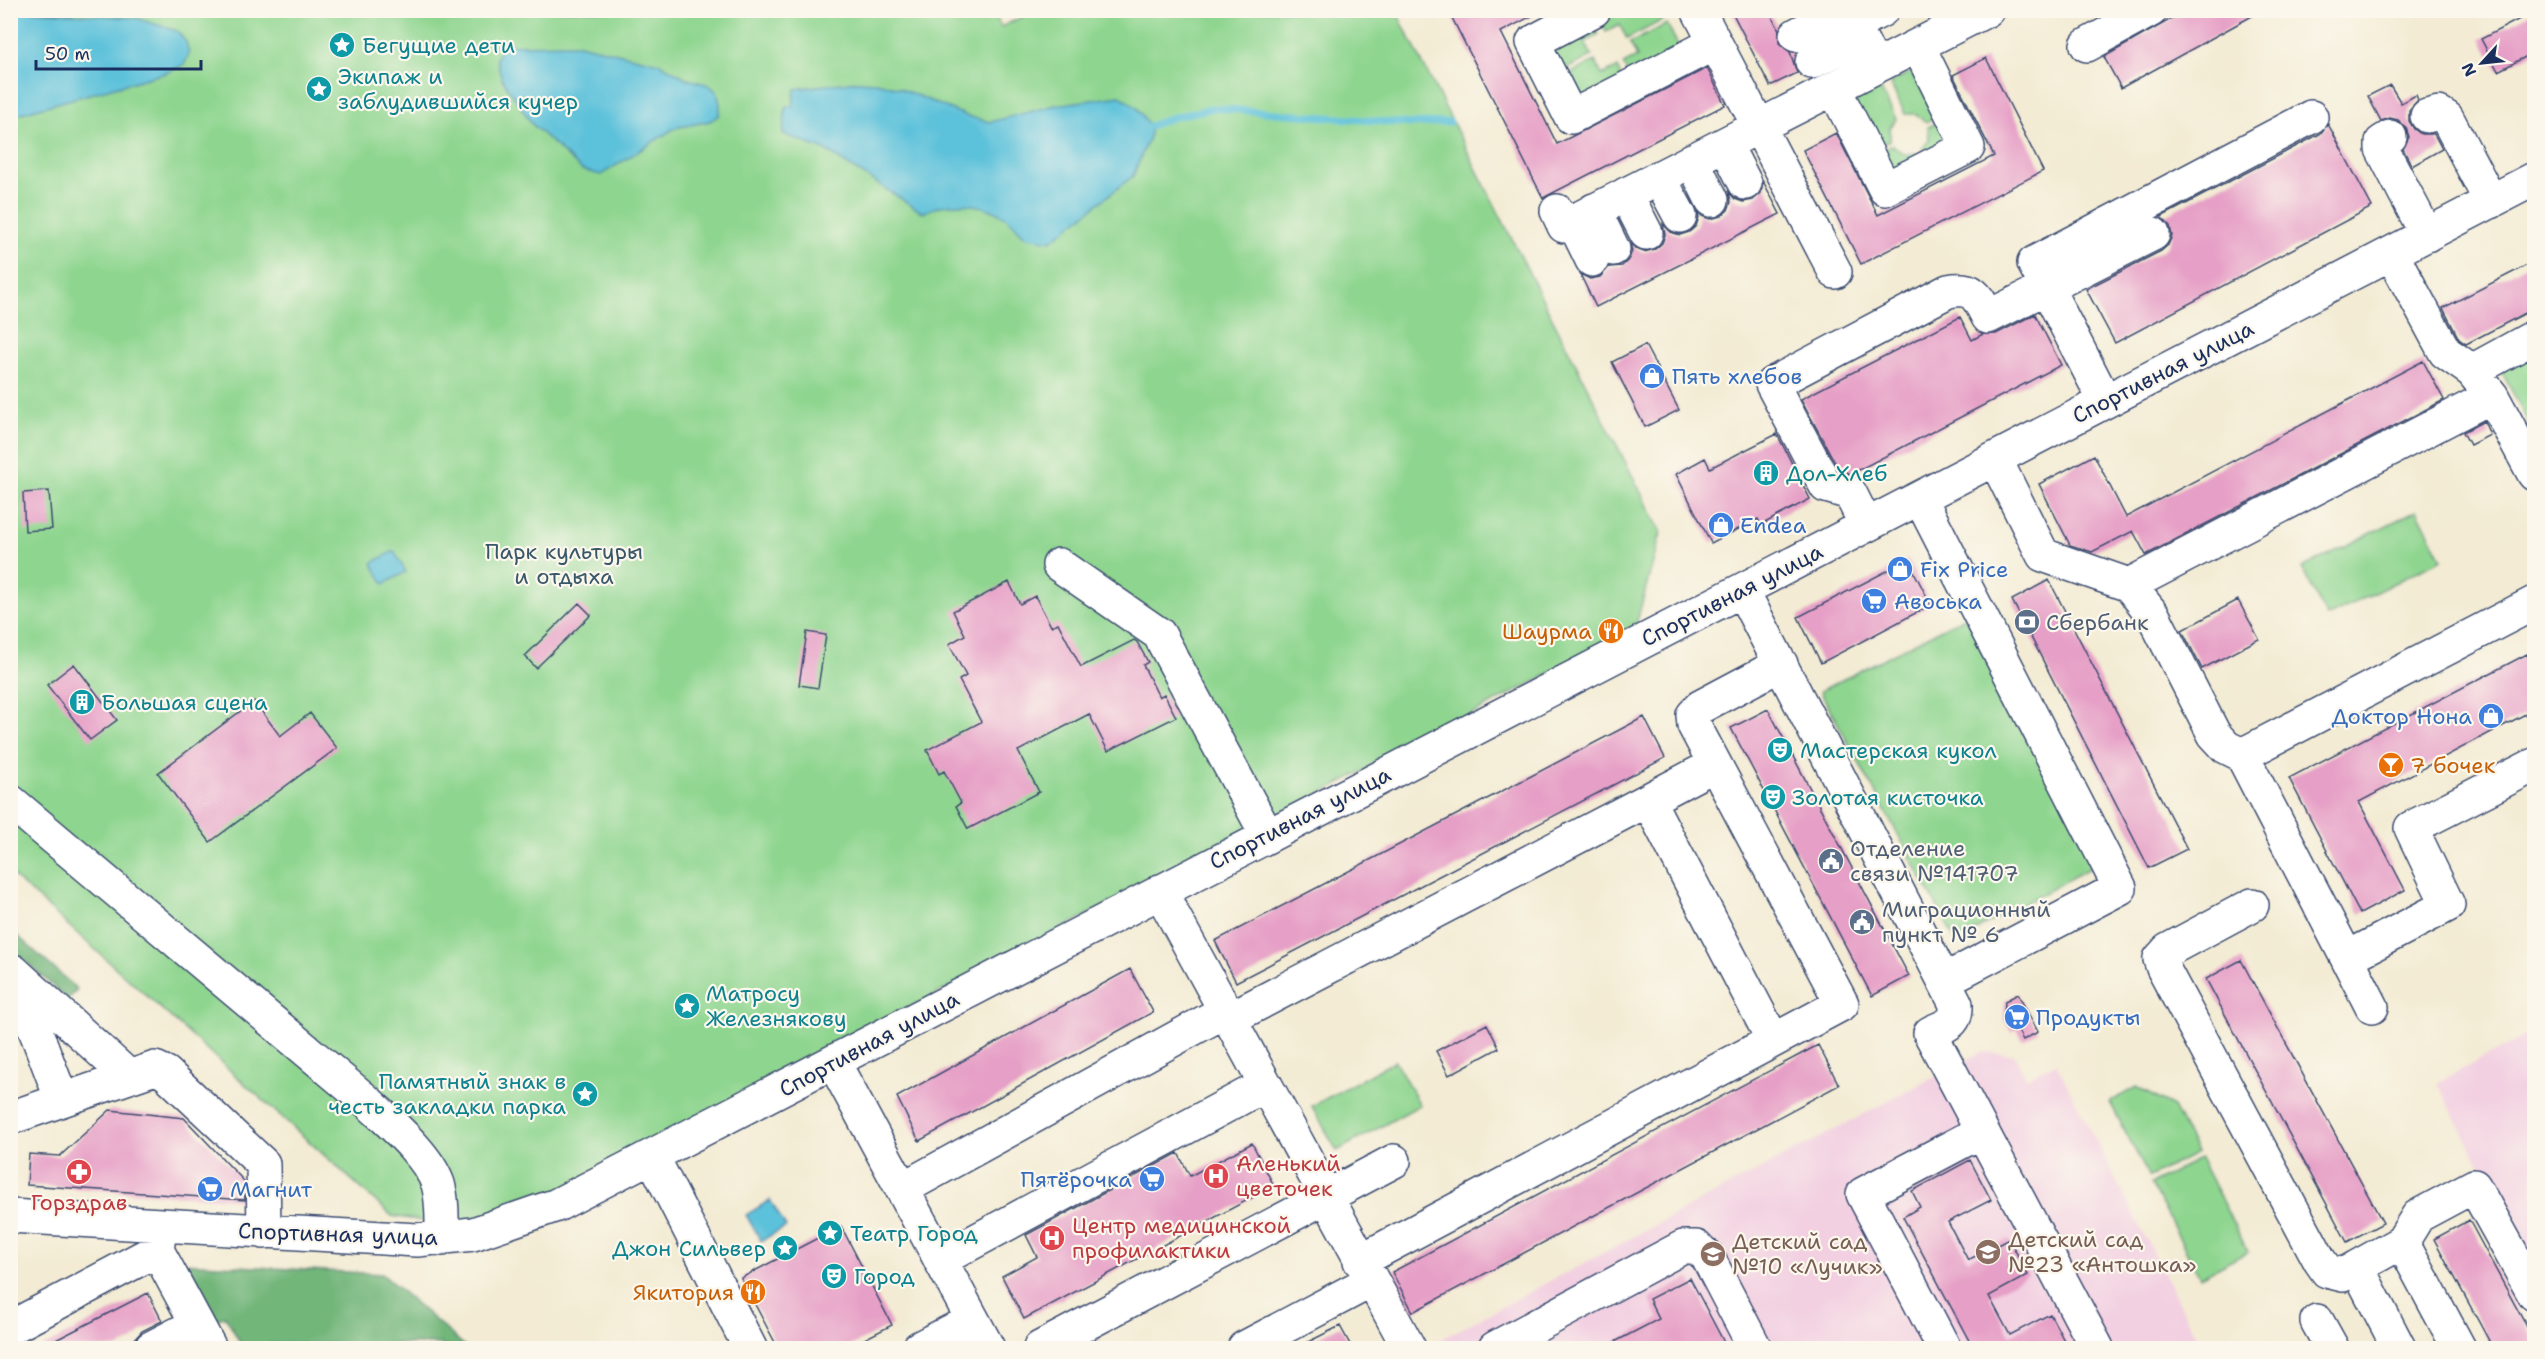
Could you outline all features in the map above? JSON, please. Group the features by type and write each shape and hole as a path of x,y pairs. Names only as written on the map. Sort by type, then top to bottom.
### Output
{"street":[{"path":"1594,10 1533,42 1571,117 1715,43"},
{"path":"1698,10 1758,126 1820,260"},
{"path":"1804,49 1851,21 1882,10"},
{"path":"1603,255 1574,214 1626,194 1986,10"},
{"path":"2088,45 2151,10"},
{"path":"1851,21 1875,67"},
{"path":"1834,88 1886,189 1968,147 1918,46"},
{"path":"2427,116 2439,112 2447,118 2491,202"},
{"path":"2105,401 2034,263 2311,117"},
{"path":"2390,137 2382,142 2382,149 2427,235"},
{"path":"1725,144 1745,183"},
{"path":"1692,160 1712,200"},
{"path":"1659,177 1680,216"},
{"name":"Спортивная улица","path":"10,1216 158,1238 264,1232 442,1239 473,1234 557,1205 2535,179"},
{"path":"1626,194 1646,233"},
{"path":"1866,525 1850,493 1826,486 1772,384 1948,291 1964,288 1977,296 1977,323 2153,234"},
{"path":"2392,254 2445,352 2472,371 2492,396 2534,474"},
{"path":"2472,371 2535,337"},
{"path":"2129,585 2492,396"},
{"path":"1995,459 2043,555 2129,585 2153,615 2214,734 2226,747 2242,755 2372,1007"},
{"path":"1920,498 2120,888 1945,980"},
{"path":"1059,565 1159,634 1267,836"},
{"path":"1742,590 1945,980 1956,1004 1957,1015 1953,1022 1930,1033 2097,1348"},
{"path":"2242,755 2535,603"},
{"path":"1244,1348 1365,1271 1773,1040 1842,1004 1694,725 1693,715 1700,707 1781,664"},
{"path":"902,1189 1227,1015 1714,765"},
{"path":"2348,958 2448,905 2410,828 2535,765"},
{"path":"1648,800 1773,1040"},
{"path":"10,801 64,831 369,1103 415,1147 437,1183 442,1239"},
{"path":"1160,891 1409,1348"},
{"path":"2252,905 2168,950 2160,959 2327,1271 2343,1275 2402,1242 2418,1216 2474,1186 2535,1294"},
{"path":"12,968 128,1076"},
{"path":"12,968 62,1100"},
{"path":"834,1063 988,1348"},
{"path":"10,1118 155,1068 166,1073 258,1156 265,1174 264,1232"},
{"path":"940,1260 1265,1085"},
{"path":"1944,1348 1863,1194 1982,1131"},
{"path":"652,1156 750,1348"},
{"path":"1040,1348 1394,1161"},
{"path":"10,1328 158,1238 203,1336 151,1348"},
{"path":"2402,1242 2459,1348"},
{"path":"1495,1348 1683,1247 1696,1247 1707,1256 1755,1348"},
{"path":"2357,1268 2399,1348"},
{"path":"919,1348 973,1320"}],"shaded area":[{"path":"2534,1031 2534,1266 2437,1083"},
{"name":"Детский сад №23 «Антошка»","path":"1981,1052 2014,1054 2027,1078 2056,1063 2199,1342 2186,1348 1432,1348 1430,1345"}],"green space":[{"name":"Парк культуры и отдыха","path":"993,10 1001,27 1037,10 1396,11 1661,532 1635,629 559,1191 464,1228 392,1216 11,874 11,11"},
{"path":"1660,10 1665,19 1627,39 1620,25 1606,32 1598,17 1611,11"},
{"path":"1591,20 1599,35 1585,42 1592,56 1555,75 1540,46"},
{"path":"1667,24 1682,53 1631,80 1623,64 1637,57 1630,43"},
{"path":"1595,61 1602,75 1617,68 1624,83 1573,110 1558,80"},
{"path":"1923,66 1946,112 1926,122 1915,114 1905,114 1890,83"},
{"path":"1880,88 1896,119 1890,128 1890,140 1872,149 1848,104"},
{"path":"1949,117 1963,145 1928,163 1921,151 1929,139 1928,127"},
{"path":"1892,145 1904,154 1916,153 1923,166 1888,183 1874,154"},
{"path":"2534,350 2534,434 2500,368"},
{"path":"2417,510 2442,559 2327,617 2302,568"},
{"path":"1967,616 2095,865 1956,941 1820,691"},
{"path":"11,930 77,989 68,1000 11,948"},
{"path":"1395,1061 1420,1105 1337,1151 1312,1106"},
{"path":"2136,1087 2173,1107 2197,1153 2149,1177 2110,1102"},
{"path":"2200,1158 2248,1252 2200,1277 2151,1184"},
{"path":"183,1263 382,1274 467,1348 445,1348 440,1344 269,1344 271,1348 243,1348 225,1316 214,1321"}],"water":[{"path":"11,10 136,18 177,31 186,42 189,54 184,65 165,73 11,116"},
{"path":"579,44 659,63 688,79 709,85 717,92 720,104 719,115 710,121 675,128 601,175 582,170 532,124 502,79 496,58 501,49 512,45"},
{"path":"857,81 876,82 899,88 967,116 990,122 1056,105 1120,96 1136,107 1150,126 1150,134 1133,176 1051,241 1033,238 1024,235 1009,220 988,208 954,204 923,213 825,150 783,134 786,106 793,106 795,89"},
{"path":"394,551 406,572 384,584 372,563"},
{"path":"770,1200 786,1227 761,1241 746,1215"}],"building":[{"path":"1448,10 1543,10 1501,32 1557,144 1707,68 1725,105 1543,198"},
{"path":"1731,10 1769,10 1779,30 1779,43 1790,52 1797,73 1770,86"},
{"path":"2187,10 2263,10 2121,88 2104,57"},
{"path":"2535,11 2535,52 2498,71 2481,39"},
{"path":"1986,58 2043,171 1861,264 1803,150 1836,133 1878,215 1994,156 1953,75"},
{"path":"2390,85 2401,103 2416,95 2418,100 2409,110 2409,121 2421,134 2434,134 2442,149 2412,166 2403,149 2409,137 2406,128 2398,120 2390,118 2381,121 2368,96"},
{"path":"2328,124 2372,207 2115,343 2086,289 2161,251 2168,245 2172,236 2170,226 2161,217 2320,134"},
{"path":"1763,181 1780,214 1596,307 1580,274 1590,279 1600,277 1609,267 1622,266 1629,259 1632,251 1630,243 1636,249 1644,252 1655,249 1662,243 1665,235 1663,224 1671,232 1680,235 1696,226 1698,211 1702,216 1710,219 1721,216 1728,210 1731,202 1729,192 1735,199 1743,202 1753,200 1761,193"},
{"path":"2535,261 2535,308 2466,344 2459,339 2443,308"},
{"path":"2035,314 2061,365 1851,474 1839,470 1801,399 1960,317 1972,340 1983,334 1996,334"},
{"path":"1645,345 1679,410 1645,427 1612,362"},
{"path":"2423,361 2444,400 2146,555 2133,531 2092,552 2070,545 2039,484 2094,455 2126,517"},
{"path":"2484,421 2490,435 2470,445 2463,432"},
{"path":"1777,434 1810,499 1761,525 1758,519 1711,543 1676,474 1705,458 1710,468"},
{"path":"49,491 52,529 25,531 23,493"},
{"path":"1908,560 1931,605 1821,663 1798,617"},
{"path":"2049,580 2187,849 2149,868 2012,600"},
{"path":"1009,582 1020,604 1035,596 1051,626 1058,623 1081,667 1134,640 1137,642 1148,662 1143,665 1159,697 1164,694 1176,717 1108,751 1089,714 1018,751 1039,792 968,829 956,806 961,803 944,771 939,774 927,750 981,722 959,680 966,676 949,644 965,635 953,611"},
{"path":"2238,600 2259,639 2202,669 2182,630"},
{"path":"579,603 591,615 536,668 525,656"},
{"path":"807,632 826,635 818,688 799,685"},
{"path":"2527,654 2535,669 2535,709 2359,802 2405,890 2360,914 2289,778"},
{"name":"Большая сцена","path":"74,664 117,720 90,740 47,685"},
{"path":"254,701 280,736 310,713 337,748 210,842 158,773"},
{"path":"1768,709 1909,976 1872,996 1731,728"},
{"path":"1644,717 1665,758 1236,982 1215,941"},
{"path":"2241,960 2383,1223 2347,1242 2206,979"},
{"path":"1130,969 1153,1012 919,1141 897,1097"},
{"name":"Продукты","path":"2018,994 2038,1032 2023,1040 2017,1029 2011,1032 2004,1019 2005,1001"},
{"path":"1487,1024 1499,1048 1449,1075 1436,1051"},
{"path":"1818,1045 1839,1085 1413,1312 1392,1272"},
{"path":"110,1110 184,1118 244,1181 245,1200 27,1185 29,1154 60,1156"},
{"path":"1252,1143 1274,1186 1024,1319 1002,1276 1037,1257 1026,1235 1178,1153 1190,1176"},
{"path":"1970,1160 1991,1200 1948,1222 1968,1260 2009,1239 2028,1275 1989,1296 2010,1335 2050,1314 2068,1348 1973,1348 1903,1217 1920,1207 1912,1191"},
{"path":"2469,1220 2535,1342 2535,1348 2493,1348 2434,1239"},
{"path":"841,1226 892,1325 847,1348 778,1348 741,1278"},
{"path":"1690,1278 1727,1348 1603,1348 1659,1319 1649,1299"},
{"path":"148,1293 162,1321 142,1331 134,1340 118,1348 40,1348"},
{"path":"1340,1326 1352,1348 1296,1348"}],"waterway":[{"path":"1150,126 1174,117 1213,108 1413,124 1450,122"}],"place":[{"name":"Бегущие дети","path":"342,45"},
{"name":"Экипаж и заблудившийся кучер","path":"319,89"},
{"name":"Пять хлебов","path":"1652,376"},
{"name":"Дол-Хлеб","path":"1766,473"},
{"name":"Endea","path":"1721,525"},
{"name":"Fix Price","path":"1900,569"},
{"name":"Авоська","path":"1874,601"},
{"name":"Сбербанк","path":"2027,622"},
{"name":"Шаурма","path":"1611,631"},
{"name":"Большая сцена","path":"82,702"},
{"name":"Доктор Нона","path":"2491,716"},
{"name":"Мастерская кукол","path":"1780,750"},
{"name":"7 бочек","path":"2391,765"},
{"name":"Золотая кисточка","path":"1773,797"},
{"name":"Отделение связи №141707","path":"1831,861"},
{"name":"Миграционный пункт № 6","path":"1862,922"},
{"name":"Матросу Железнякову","path":"687,1006"},
{"name":"Продукты","path":"2017,1017"},
{"name":"Памятный знак в честь закладки парка","path":"585,1094"},
{"name":"Горздрав","path":"79,1172"},
{"name":"Аленький цветочек","path":"1216,1176"},
{"name":"Пятёрочка","path":"1152,1179"},
{"name":"Магнит","path":"210,1189"},
{"name":"Театр Город","path":"830,1233"},
{"name":"Центр медицинской профилактики","path":"1052,1238"},
{"name":"Джон Сильвер","path":"785,1248"},
{"name":"Детский сад №23 «Антошка»","path":"1988,1252"},
{"name":"Детский сад №10 «Лучик»","path":"1713,1254"},
{"name":"Город","path":"834,1276"},
{"name":"Якитория","path":"753,1292"}]}
